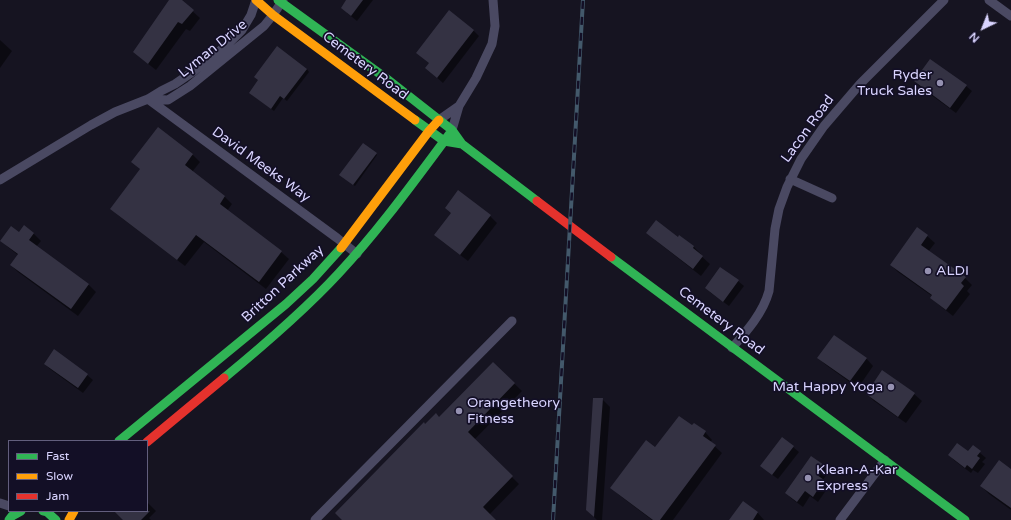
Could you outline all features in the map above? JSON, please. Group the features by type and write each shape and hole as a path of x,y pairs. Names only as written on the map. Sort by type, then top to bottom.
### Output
{"main road":[{"name":"Cemetery Road","path":"256,0 429,131 444,141 462,144"},
{"name":"Cemetery Road","path":"281,1 387,79 452,130 462,144 732,348 965,520"},
{"name":"Britton Parkway","path":"120,440 286,304 313,279 344,244 429,131 439,120"},
{"path":"148,441 279,332 322,292 357,254 387,217 452,130"},
{"path":"9,520 18,512"},
{"path":"47,512 56,520"}],"street":[{"name":"Lyman Drive","path":"0,180 91,125 115,112 148,100 194,71 214,56 242,30 251,15 256,0"},
{"path":"452,130 459,106 476,78 492,44 495,26 494,0"},
{"name":"Lacon Road","path":"732,348 763,308 767,298 775,229 779,209 786,186 801,159 824,126 860,84 944,0"},
{"path":"989,0 1011,16"},
{"name":"Lyman Drive","path":"148,100 168,100 190,86 264,26 274,14 281,1"},
{"name":"David Meeks Way","path":"148,100 357,254"},
{"path":"439,120 459,106"},
{"path":"790,179 832,198"},
{"path":"315,520 512,321"},
{"path":"840,520 885,460"}],"building":[{"path":"169,0 182,0 194,10 182,24 178,22 148,64 133,52"},
{"path":"346,0 363,0 351,16 341,8"},
{"path":"449,10 474,30 437,78 425,68 429,63 416,53"},
{"path":"277,46 307,69 284,99 280,96 271,109 249,93 258,80 254,77"},
{"name":"Ryder Truck Sales","path":"930,59 967,85 950,108 914,81"},
{"path":"158,127 193,154 185,165 225,196 220,204 282,251 259,282 196,235 177,260 110,209 140,169 131,162"},
{"path":"363,143 377,153 353,185 339,175"},
{"path":"458,190 491,215 460,255 434,235 451,213 445,208"},
{"path":"656,220 678,237 679,235 694,246 693,248 703,256 693,269 646,233"},
{"path":"24,225 34,233 29,240 89,284 71,309 10,265 18,254 0,241 11,226 19,232"},
{"name":"ALDI","path":"917,227 928,235 921,245 966,277 961,283 964,286 946,310 930,298 932,295 890,265"},
{"path":"720,267 739,280 723,302 705,288"},
{"path":"834,335 867,358 850,381 817,358"},
{"path":"54,349 88,374 78,388 44,364"},
{"path":"493,362 515,383 468,432 513,476 483,507 496,520 342,520 335,513 424,422 425,424 436,413 439,417"},
{"path":"882,370 915,393 898,417 866,394"},
{"path":"593,398 603,398 594,517 586,510"},
{"path":"679,416 692,425 694,423 706,431 703,436 716,445 660,520 653,520 610,488 646,440 655,447"},
{"path":"782,437 794,446 772,475 760,466"},
{"path":"957,443 968,451 973,445 981,451 977,456 980,458 972,469 967,465 965,468 948,455"},
{"name":"Klean-A-Kar Express","path":"811,456 824,465 817,475 824,480 813,497 805,491 797,502 785,493"},
{"path":"999,460 1011,469 1011,508 980,486"},
{"path":"743,501 758,512 753,520 729,520"},
{"path":"150,511 141,520 123,520 115,512"}],"railway":[{"path":"553,520 583,0"}],"traffic: fast":[{"path":"278,0 387,79 452,130 462,144 537,201"},
{"path":"415,120 444,141 462,144"},
{"path":"224,378 312,301 339,273 383,222 451,132"},
{"path":"120,440 286,304 313,279 341,248"},
{"path":"611,257 965,520"},
{"path":"9,520 12,516 19,512"},
{"path":"47,512 56,520"}],"traffic: slow":[{"path":"256,0 273,15 415,120"},
{"path":"341,248 429,131 439,120"},
{"path":"69,520 73,512"}],"traffic: jam":[{"path":"537,201 611,257"},
{"path":"148,441 224,378"}],"place":[{"name":"Ryder Truck Sales","path":"940,83"},
{"name":"ALDI","path":"928,271"},
{"name":"Mat Happy Yoga","path":"891,387"},
{"name":"Orangetheory Fitness","path":"459,411"},
{"name":"Klean-A-Kar Express","path":"808,478"}]}
